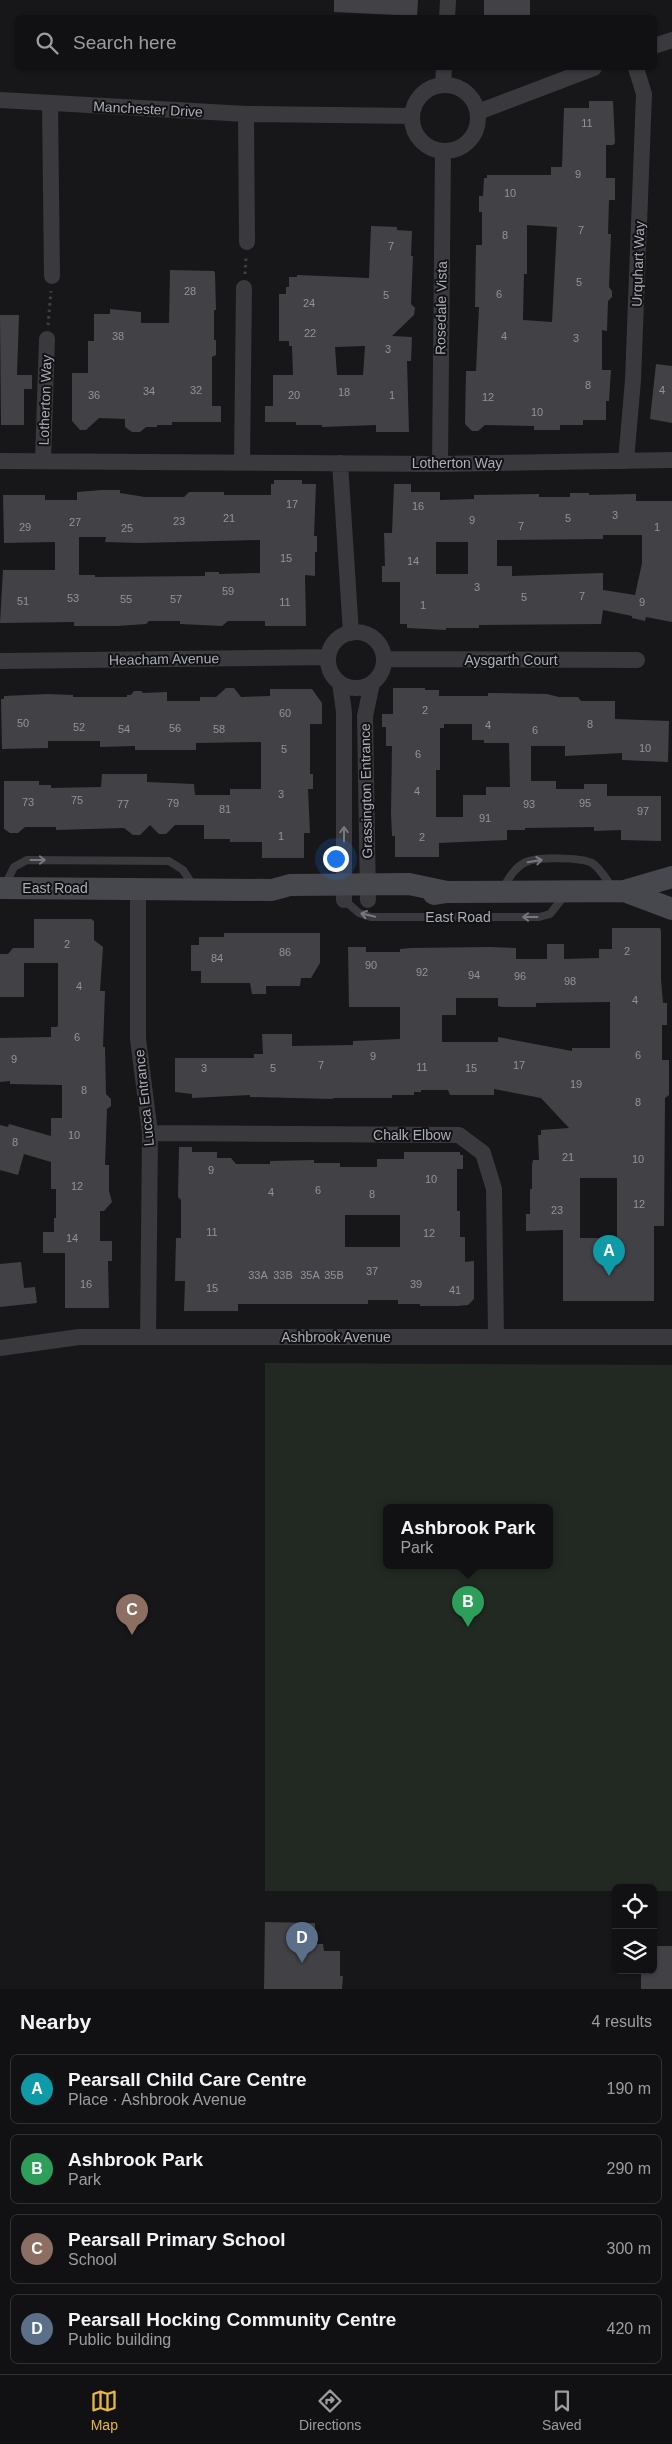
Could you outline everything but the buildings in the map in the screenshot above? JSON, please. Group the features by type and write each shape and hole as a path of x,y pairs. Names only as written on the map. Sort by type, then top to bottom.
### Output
{"street":[{"path":"447,15 448,0"},
{"path":"657,45 672,40"},
{"path":"443,85 444,70"},
{"path":"478,112 589,70"},
{"name":"Urquhart Way","path":"626,461 633,380 644,94 637,70"},
{"path":"443,85 456,86 466,92 474,101 478,112 478,126 473,137 455,151 443,152 426,146 412,128 411,116 415,104 422,94 431,88 443,85"},
{"name":"Manchester Drive","path":"0,100 246,114 411,116"},
{"path":"50,103 52,276"},
{"path":"246,114 246,242"},
{"name":"Rosedale Vista","path":"440,464 443,152"},
{"path":"242,462 244,288"},
{"name":"Lotherton Way","path":"43,460 47,339"},
{"name":"Lotherton Way","path":"0,461 440,464 672,460"},
{"path":"340,463 351,633"},
{"path":"351,633 369,636 377,642 382,650 384,659 380,676 372,683 354,688 340,683 333,676 329,667 328,657 334,643 342,636 351,633"},
{"name":"Heacham Avenue","path":"0,660 328,657"},
{"name":"Aysgarth Court","path":"384,659 637,660"},
{"name":"Grassington Entrance","path":"340,683 344,712 344,892"},
{"name":"Grassington Entrance","path":"368,892 365,716 372,683"},
{"name":"East Road","path":"1,890 272,890 290,885 344,892 368,892 409,884 447,892 619,891 672,877"},
{"name":"Lucca Entrance","path":"138,889 138,1039 150,1133 148,1337"},
{"name":"East Road","path":"619,891 672,909"},
{"name":"Chalk Elbow","path":"150,1133 459,1136 483,1152 494,1189 496,1337"},
{"name":"Ashbrook Avenue","path":"0,1348 79,1337 672,1337"}],"lane":[{"name":"East Road","path":"500,892 513,872 524,862 536,859 584,860 594,864 619,891"},
{"name":"East Road","path":"1,890 14,867 26,860 169,861 183,870 196,889"},
{"name":"East Road","path":"344,892 359,913 371,917 539,917 550,914 567,891"}],"path":[{"path":"244,288 246,242"},
{"path":"47,339 52,276"}],"shaded area":[{"path":"265,1363 672,1365 672,1891 657,1891 657,1884 612,1884 612,1891 265,1891"}],"place":[{"name":"Pearsall Child Care Centre","path":"609,1276"},
{"name":"Ashbrook Park","path":"468,1627"},
{"name":"Pearsall Primary School","path":"132,1635"},
{"name":"Pearsall Hocking Community Centre","path":"302,1963"}]}
